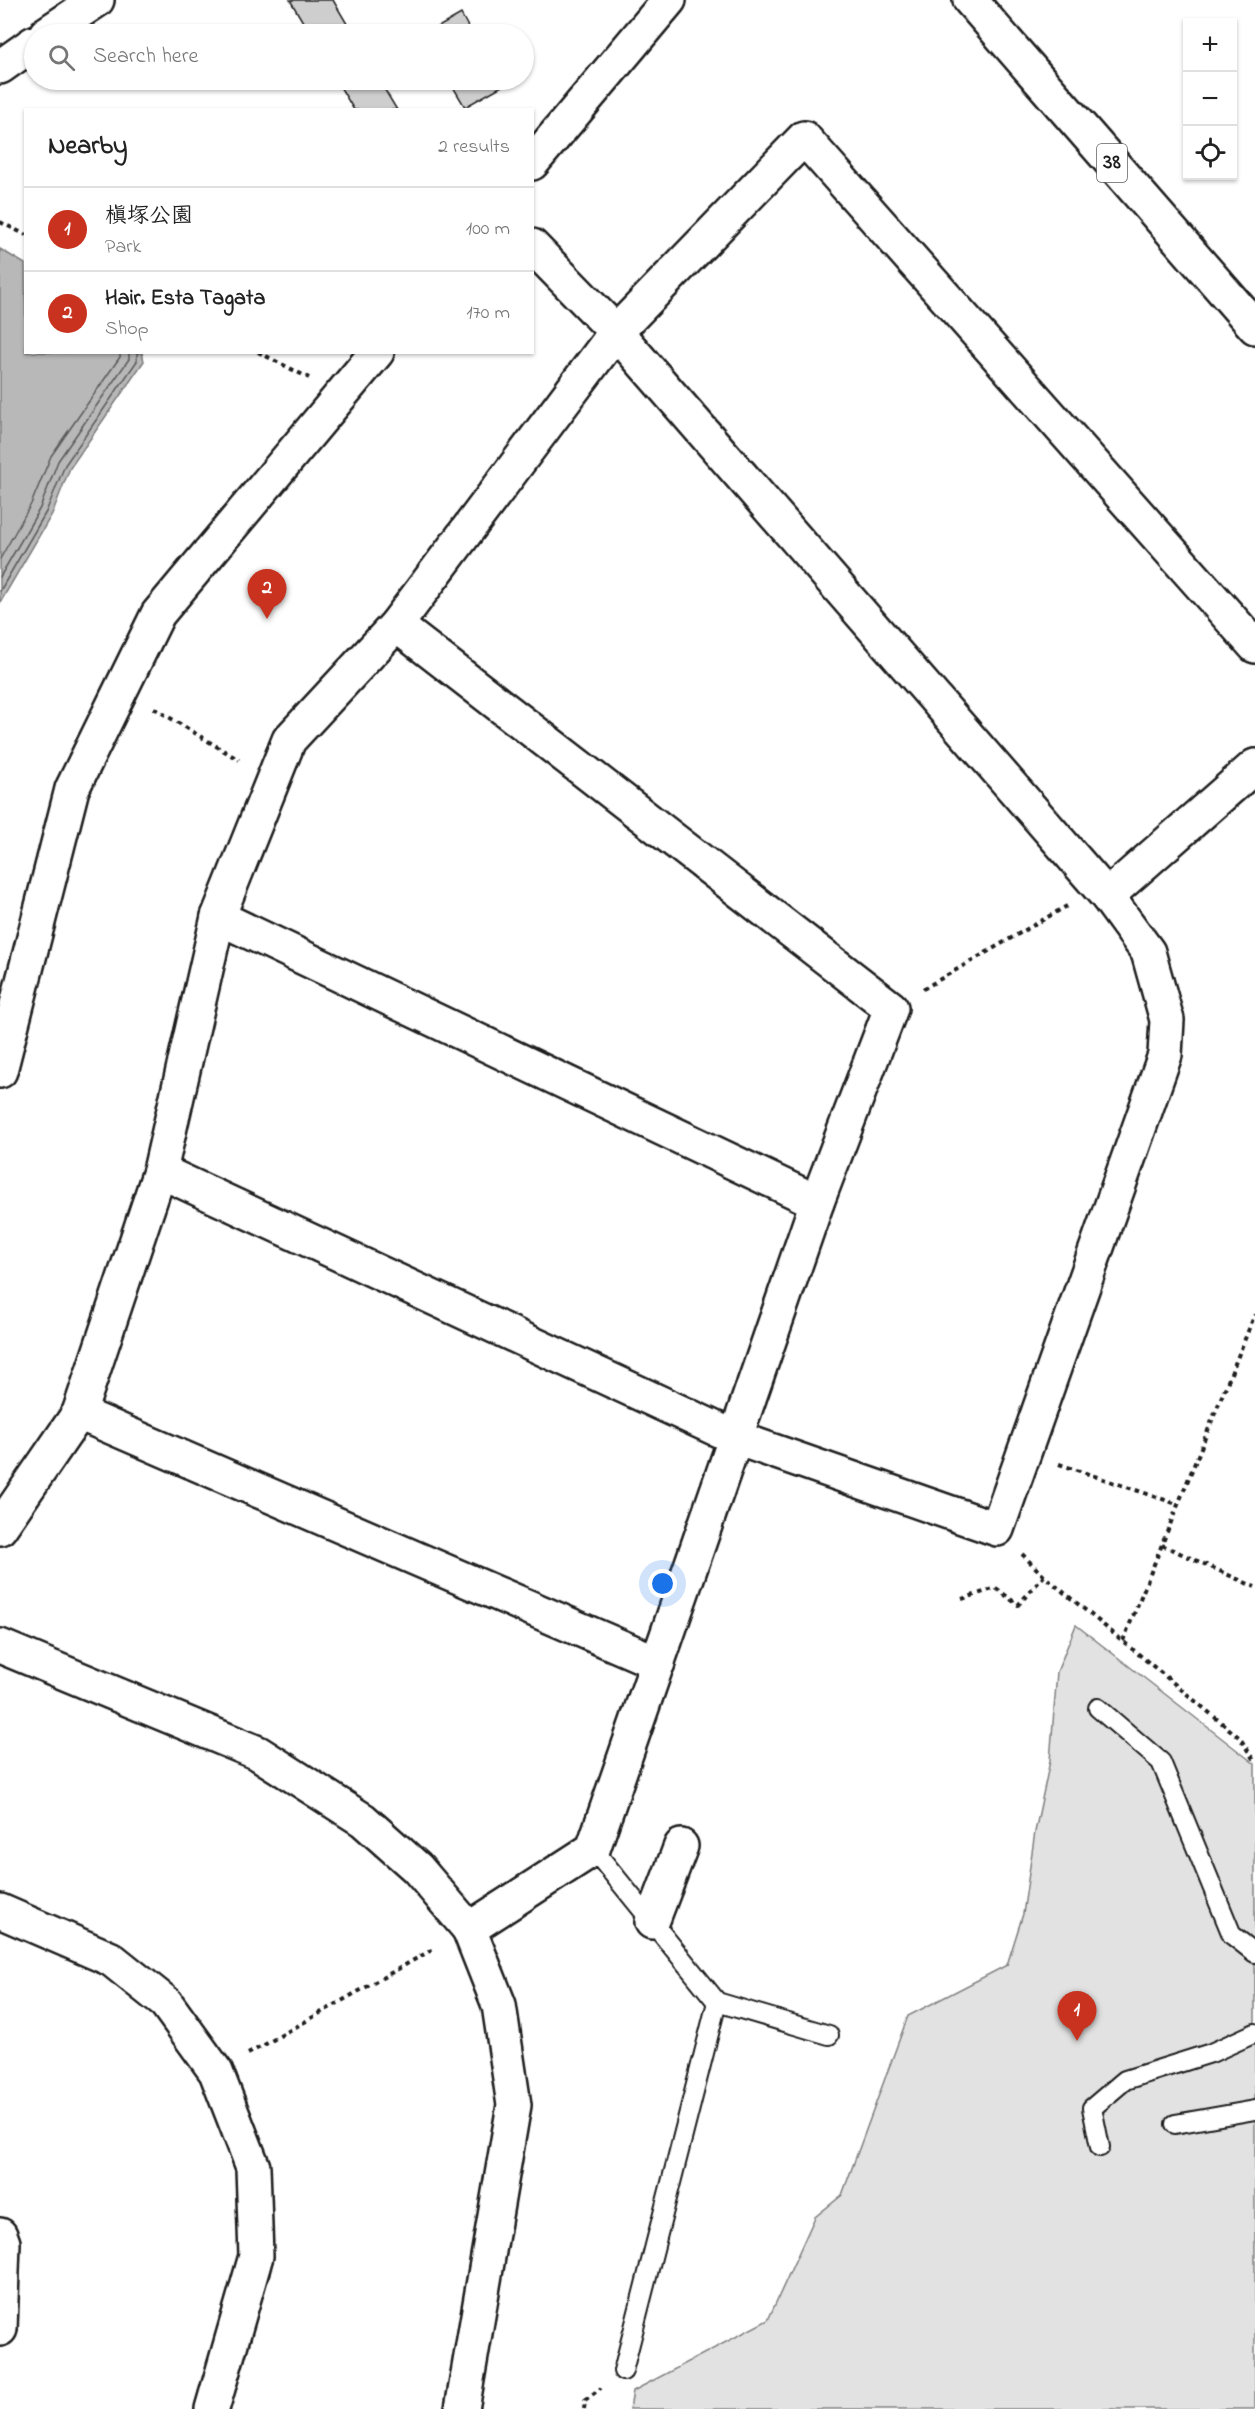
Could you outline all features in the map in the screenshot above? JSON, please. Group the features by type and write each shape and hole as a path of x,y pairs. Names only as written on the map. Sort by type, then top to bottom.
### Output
{"street":[{"path":"61,24 97,0"},
{"path":"534,161 669,0"},
{"name":"38","path":"970,0 1255,327"},
{"path":"0,67 24,50"},
{"path":"0,1528 79,1413 160,1171 218,917 289,740 396,625 616,332 804,138 1255,646"},
{"path":"160,1171 736,1438 997,1529 1165,1055 1167,1020 1148,952 1103,891 616,332 534,248"},
{"path":"0,1071 72,789 158,614 375,354"},
{"path":"396,625 891,1008 817,1202 593,1849 470,1929"},
{"path":"1103,891 1255,766"},
{"path":"218,917 817,1202"},
{"path":"79,1413 658,1663"},
{"path":"0,1646 258,1753 363,1820 417,1868 470,1929 499,2005 514,2105 462,2409"},
{"path":"652,1922 681,1846"},
{"path":"0,1911 111,1959 166,2003 216,2072 253,2167 256,2256 212,2409"},
{"path":"0,2235 3,2243 0,2330"}],"lane":[{"path":"1098,1708 1161,1762 1232,1935 1255,1953"},
{"path":"593,1849 717,2002 829,2035"},
{"path":"623,2371 717,2002"},
{"path":"1100,2147 1092,2108 1125,2080 1211,2052 1255,2033"},
{"path":"1175,2124 1255,2110"}],"path":[{"path":"0,222 24,233"},
{"path":"262,354 343,395"},
{"path":"121,688 273,781"},
{"path":"891,1008 1103,891"},
{"path":"1123,1641 1255,1314"},
{"path":"1025,1452 1177,1504"},
{"path":"997,1529 1044,1576 1240,1738 1255,1762"},
{"path":"1162,1545 1255,1587"},
{"path":"962,1599 996,1588 1018,1605 1044,1576"},
{"path":"216,2072 470,1929"}],"shaded area":[{"path":"1076,1625 1255,1764 1255,2409 630,2409 633,2391 768,2320 815,2217 842,2195 908,2016 1007,1965 1023,1914 1035,1832 1050,1761 1057,1672"}],"water":[{"path":"0,249 24,263 24,354 142,354 144,361 70,468 52,514 0,603"}],"building":[{"path":"290,0 333,0 347,24 304,24"},
{"path":"461,14 466,24 444,24"},
{"path":"342,90 385,90 396,108 353,108"},
{"path":"455,90 495,90 465,107"}],"place":[{"name":"Hair. Esta Tagata","path":"267,619"},
{"name":"槇塚公園","path":"1077,2041"}]}
